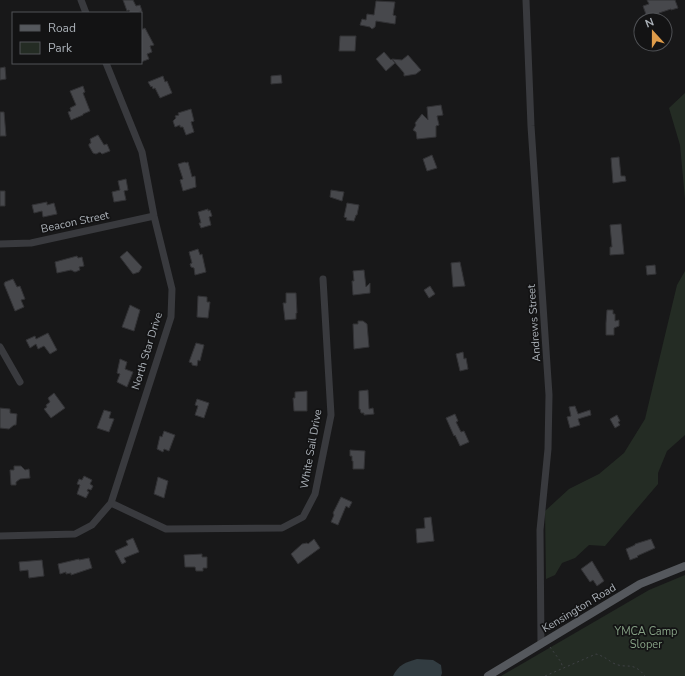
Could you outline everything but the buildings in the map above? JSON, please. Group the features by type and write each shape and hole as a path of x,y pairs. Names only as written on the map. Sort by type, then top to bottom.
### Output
{"main road":[{"name":"Kensington Road","path":"488,676 640,584 685,566"}],"street":[{"path":"81,0 86,12"},
{"name":"Andrews Street","path":"526,0 531,133 549,395 548,449 540,530 544,643"},
{"name":"North Star Drive","path":"0,536 74,534 92,525 111,503 171,317 172,289 154,216 142,152 106,64"},
{"name":"Beacon Street","path":"0,244 31,243 154,216"},
{"name":"White Sail Drive","path":"111,503 166,530 282,528 303,517 315,494 331,415 323,279"},
{"path":"0,347 20,382"}],"path":[{"path":"544,643 561,662 564,669"},
{"path":"545,676 596,654 604,656 614,664 632,666 639,669 645,676"}],"green space":[{"path":"685,93 685,199 680,145 669,108"},
{"path":"685,271 685,435 667,451 658,473 658,484 605,546 589,545 575,558 562,563 555,575 546,579 545,511 569,489 599,474 624,453 645,419 677,285"},
{"name":"YMCA Camp Sloper","path":"685,575 685,676 501,676 649,590"}],"shaded area":[{"path":"417,659 433,660 441,665 441,676 393,676 397,669 403,664"}]}
